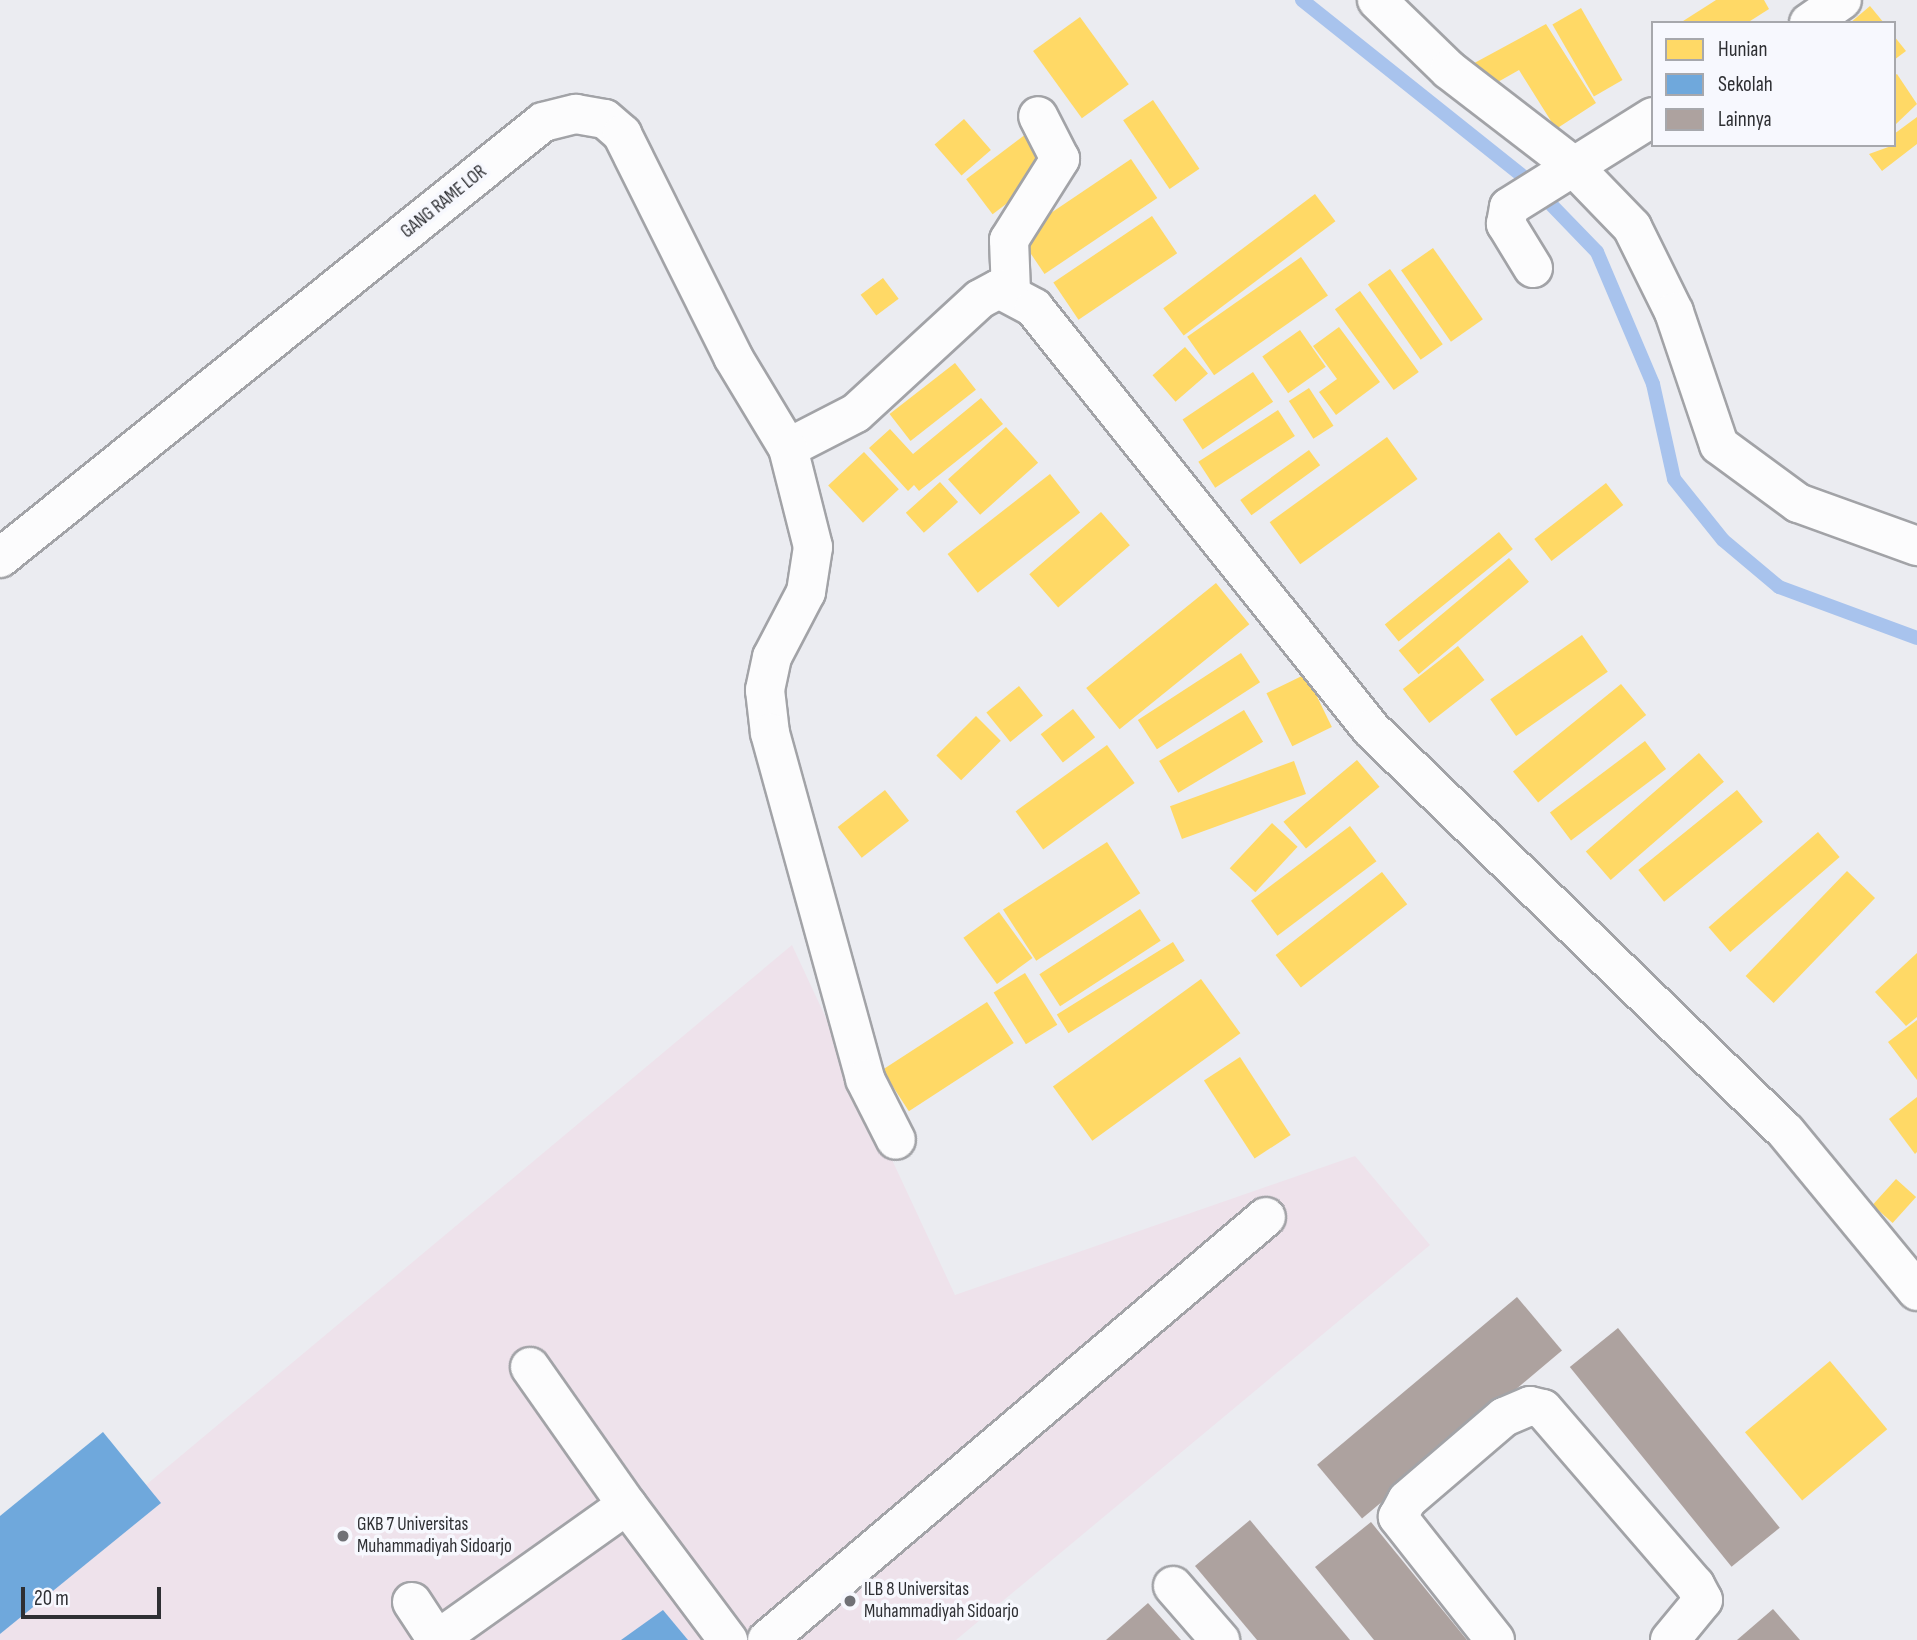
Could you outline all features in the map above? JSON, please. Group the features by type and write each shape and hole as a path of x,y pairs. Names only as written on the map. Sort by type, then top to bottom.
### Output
{"street":[{"path":"1377,0 1449,70 1632,227 1656,271 1719,445 1798,503 1917,546"},
{"path":"1812,21 1842,0"},
{"name":"GANG RAME LOR","path":"0,558 543,122 561,116 605,118 622,134 733,357 788,448 813,547 806,592 767,679 770,733 865,1079 896,1140"},
{"path":"1011,292 1009,240 1060,159 1038,116"},
{"path":"1533,268 1506,224 1520,197 1564,168 1651,118"},
{"path":"788,448 856,413 980,299 999,289 1011,292 1034,308 1371,729 1786,1132 1917,1291"},
{"path":"766,1640 1266,1217"},
{"path":"530,1367 627,1505 728,1640"},
{"path":"1494,1640 1398,1517 1407,1500 1504,1417 1530,1406 1543,1409 1695,1585 1703,1600 1670,1640"},
{"path":"412,1602 439,1639 627,1505"},
{"path":"1173,1586 1220,1640"}],"shaded area":[{"path":"792,945 955,1295 1355,1156 1430,1245 956,1640 0,1640 0,1607"}],"building: Hunian":[{"path":"1716,0 1764,0 1769,9 1750,21 1683,21"},
{"path":"1870,6 1882,21 1852,21"},
{"path":"1581,8 1622,80 1594,96 1552,24"},
{"path":"1080,17 1129,84 1082,118 1033,51"},
{"path":"1546,24 1596,103 1556,129 1519,70 1482,91 1467,67"},
{"path":"1896,38 1906,51 1896,58"},
{"path":"1896,75 1917,104 1896,124"},
{"path":"1153,100 1199,169 1170,189 1123,120"},
{"path":"1917,117 1917,144 1882,171 1869,154 1896,147 1896,133"},
{"path":"964,119 991,150 961,176 935,145"},
{"path":"1026,134 1052,169 993,214 966,179"},
{"path":"1131,159 1157,198 1045,274 1018,235"},
{"path":"1315,194 1335,221 1184,335 1163,308"},
{"path":"1152,216 1177,253 1079,320 1053,283"},
{"path":"1433,248 1483,319 1451,342 1401,270"},
{"path":"1301,257 1328,296 1214,375 1187,337"},
{"path":"1390,269 1443,344 1421,360 1368,284"},
{"path":"883,278 899,299 876,316 861,295"},
{"path":"1360,291 1419,372 1394,390 1335,309"},
{"path":"1339,327 1380,382 1336,415 1319,392 1337,379 1313,346"},
{"path":"1300,330 1326,367 1288,393 1262,356"},
{"path":"1185,347 1208,373 1176,402 1153,375"},
{"path":"955,363 976,390 911,441 890,414"},
{"path":"1253,372 1273,402 1203,449 1183,420"},
{"path":"1309,388 1334,426 1313,439 1289,401"},
{"path":"981,398 1003,424 919,491 914,485 908,491 869,448 890,429 913,454"},
{"path":"1278,410 1295,436 1215,488 1198,462"},
{"path":"1006,427 1038,463 980,515 948,479"},
{"path":"1387,437 1418,479 1300,564 1270,522"},
{"path":"1309,450 1320,465 1251,515 1240,500"},
{"path":"864,452 899,489 863,523 828,485"},
{"path":"1050,474 1080,513 978,593 948,554"},
{"path":"940,482 958,502 924,533 906,513"},
{"path":"1606,483 1623,505 1552,561 1534,539"},
{"path":"1101,512 1130,545 1058,608 1029,574"},
{"path":"1499,532 1513,549 1399,642 1385,625"},
{"path":"1509,558 1529,582 1419,674 1399,651"},
{"path":"1216,583 1249,624 1120,729 1086,688"},
{"path":"1582,635 1608,672 1516,736 1490,699"},
{"path":"1458,646 1484,680 1429,723 1403,689"},
{"path":"1241,653 1260,682 1157,749 1138,720"},
{"path":"1306,674 1332,727 1292,746 1266,693"},
{"path":"1621,684 1646,715 1538,803 1513,771"},
{"path":"1019,686 1043,716 1010,742 986,712"},
{"path":"1073,709 1095,737 1063,763 1041,734"},
{"path":"1244,710 1263,742 1178,793 1159,761"},
{"path":"976,716 1001,741 961,780 936,756"},
{"path":"1645,741 1666,769 1571,841 1550,813"},
{"path":"1107,745 1135,783 1043,849 1016,811"},
{"path":"1699,753 1724,782 1611,880 1586,851"},
{"path":"1357,760 1379,787 1306,849 1283,822"},
{"path":"1294,761 1306,794 1182,839 1170,806"},
{"path":"885,790 909,821 862,858 838,827"},
{"path":"1737,790 1763,822 1664,902 1638,870"},
{"path":"1272,823 1298,847 1255,892 1230,868"},
{"path":"1350,826 1376,861 1277,936 1251,901"},
{"path":"1818,832 1840,857 1730,952 1709,927"},
{"path":"1107,842 1140,893 1036,961 1003,910"},
{"path":"1847,871 1875,898 1774,1003 1746,976"},
{"path":"1382,872 1407,904 1301,987 1276,955"},
{"path":"1140,909 1161,941 1060,1006 1039,974"},
{"path":"999,912 1033,958 997,984 963,938"},
{"path":"1173,942 1185,961 1068,1033 1057,1015"},
{"path":"1917,953 1917,1017 1906,1026 1875,992"},
{"path":"1025,973 1057,1025 1026,1044 994,993"},
{"path":"1201,979 1240,1033 1092,1141 1053,1087"},
{"path":"987,1002 1014,1043 909,1111 882,1070"},
{"path":"1917,1020 1917,1080 1888,1042"},
{"path":"1240,1057 1291,1135 1255,1158 1204,1080"},
{"path":"1917,1097 1917,1152 1915,1154 1889,1119"},
{"path":"1896,1179 1916,1197 1893,1223 1873,1205"},
{"path":"1830,1361 1887,1429 1802,1501 1745,1432"}],"building: Sekolah":[{"path":"103,1432 161,1503 0,1634 0,1516"},
{"path":"663,1610 688,1640 621,1640"}],"building: Lainnya":[{"path":"1517,1297 1562,1351 1362,1518 1317,1465"},
{"path":"1618,1328 1780,1528 1732,1567 1570,1367"},
{"path":"1250,1520 1350,1640 1257,1640 1195,1566"},
{"path":"1371,1522 1467,1640 1374,1640 1315,1567"},
{"path":"1148,1603 1181,1640 1106,1640"},
{"path":"1773,1609 1800,1640 1737,1640"}],"waterway":[{"path":"1302,0 1531,183"},
{"path":"1540,193 1597,252 1653,384 1674,479 1723,540 1779,587 1917,638"}],"place":[{"name":"GKB 7 Universitas Muhammadiyah Sidoarjo","path":"343,1536"},
{"name":"ILB 8 Universitas Muhammadiyah Sidoarjo","path":"850,1601"}]}
